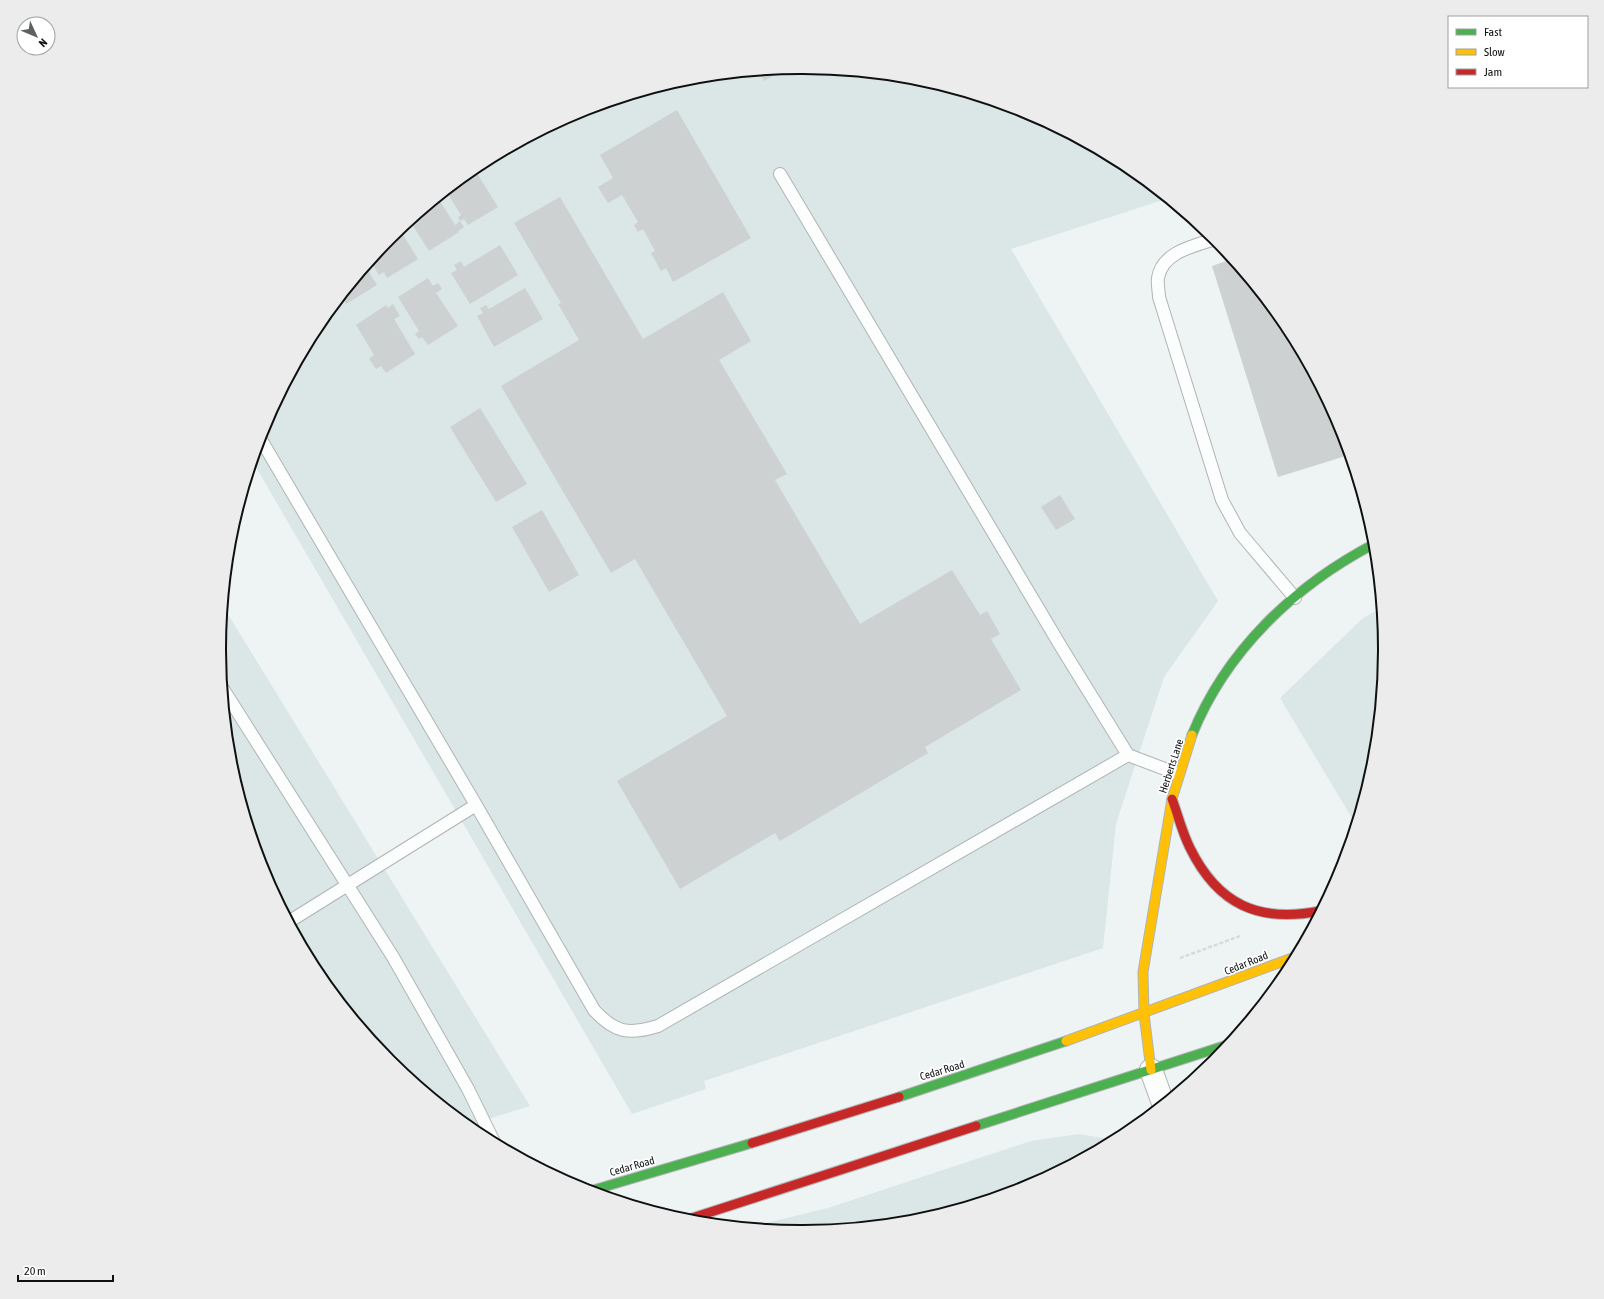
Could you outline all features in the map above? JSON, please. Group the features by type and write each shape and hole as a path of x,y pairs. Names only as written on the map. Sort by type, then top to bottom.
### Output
{"main road":[{"name":"Herberts Lane","path":"1151,1070 1144,1014 1144,958 1172,799 1178,774 1197,727 1217,684 1247,644 1295,598 1322,575 1368,548"},
{"path":"1172,799 1190,848 1213,884 1228,897 1243,908 1268,916 1291,916 1314,912"},
{"name":"Cedar Road","path":"600,1188 1036,1054 1198,995 1286,961"},
{"path":"700,1216 1216,1049"}],"street":[{"path":"1151,1070 1161,1098"}],"lane":[{"path":"780,174 1059,644 1128,755 1178,774"},
{"path":"1207,241 1184,249 1167,260 1158,277 1159,297 1222,500 1240,533 1295,598"},
{"path":"264,445 476,805 594,1010 606,1023 622,1031 639,1032 664,1022 1128,755"},
{"path":"229,698 393,957 445,1048 489,1132"},
{"path":"294,919 476,805"}],"path":[{"path":"1180,958 1243,935"}],"shaded area":[{"path":"802,74 840,75 914,85 987,105 1022,118 1057,133 1090,151 1122,171 1161,201 1011,249 1218,601 1164,677 1116,824 1103,948 704,1081 706,1089 632,1114 256,468 270,429 286,395 323,330 345,299 369,270 395,243 452,193 482,171 547,133 582,118 653,94 690,85 764,75"},
{"path":"1376,611 1378,650 1376,687 1373,725 1358,798 1352,818 1280,698 1363,618"},
{"path":"228,614 530,1106 475,1123 423,1082 395,1056 369,1029 345,1000 323,969 286,904 270,870 246,798 231,725 226,650"},
{"path":"1079,1134 1105,1138 1057,1166 987,1194 951,1205 914,1214 840,1224 763,1224 828,1208 1031,1141"}],"building":[{"path":"761,75 776,75 764,81"},
{"path":"677,110 751,238 673,282 666,268 661,271 651,253 655,251 643,229 638,232 634,225 638,222 622,195 608,203 598,187 613,178 600,155"},
{"path":"478,174 498,207 468,225 464,219 460,221 458,217 461,215 449,196"},
{"path":"560,197 643,339 723,292 751,341 719,360 787,474 775,480 860,624 952,570 980,615 987,611 1000,634 991,639 1021,690 925,747 928,753 780,841 775,833 680,889 617,781 727,716 635,559 611,573 501,386 579,340 558,304 561,303 514,223"},
{"path":"441,202 455,225 460,221 464,227 458,231 459,232 429,251 413,226"},
{"path":"403,235 418,259 387,278 384,272 379,275 373,266"},
{"path":"500,245 518,275 470,304 451,273 457,270 454,265 461,261 464,267"},
{"path":"1226,261 1259,299 1281,330 1318,395 1334,429 1344,457 1278,477 1212,266"},
{"path":"368,271 377,285 346,304 344,300"},
{"path":"428,278 433,286 438,283 442,289 436,293 458,326 428,345 422,337 419,339 415,334 419,331 398,297"},
{"path":"525,288 543,319 494,347 477,316 483,313 480,308 486,305 489,309"},
{"path":"393,304 400,316 394,319 415,354 386,373 381,366 376,369 369,359 374,355 356,325 386,305 388,308"},
{"path":"480,408 527,484 496,502 450,427"},
{"path":"1060,495 1075,519 1056,530 1041,507"},
{"path":"542,510 579,575 549,592 512,527"}],"traffic: fast":[{"path":"1192,735 1206,704 1224,676 1243,649 1266,624 1290,601 1317,580 1368,548"},
{"path":"899,1097 1066,1041"},
{"path":"976,1126 1216,1048"},
{"path":"601,1188 752,1143"}],"traffic: slow":[{"path":"1151,1070 1144,1014 1143,972 1172,799 1192,735"},
{"path":"1066,1041 1286,960"}],"traffic: jam":[{"path":"1172,799 1187,842 1201,868 1214,884 1227,896 1243,905 1259,911 1278,914 1314,912"},
{"path":"752,1143 899,1097"},
{"path":"700,1216 976,1126"}]}
